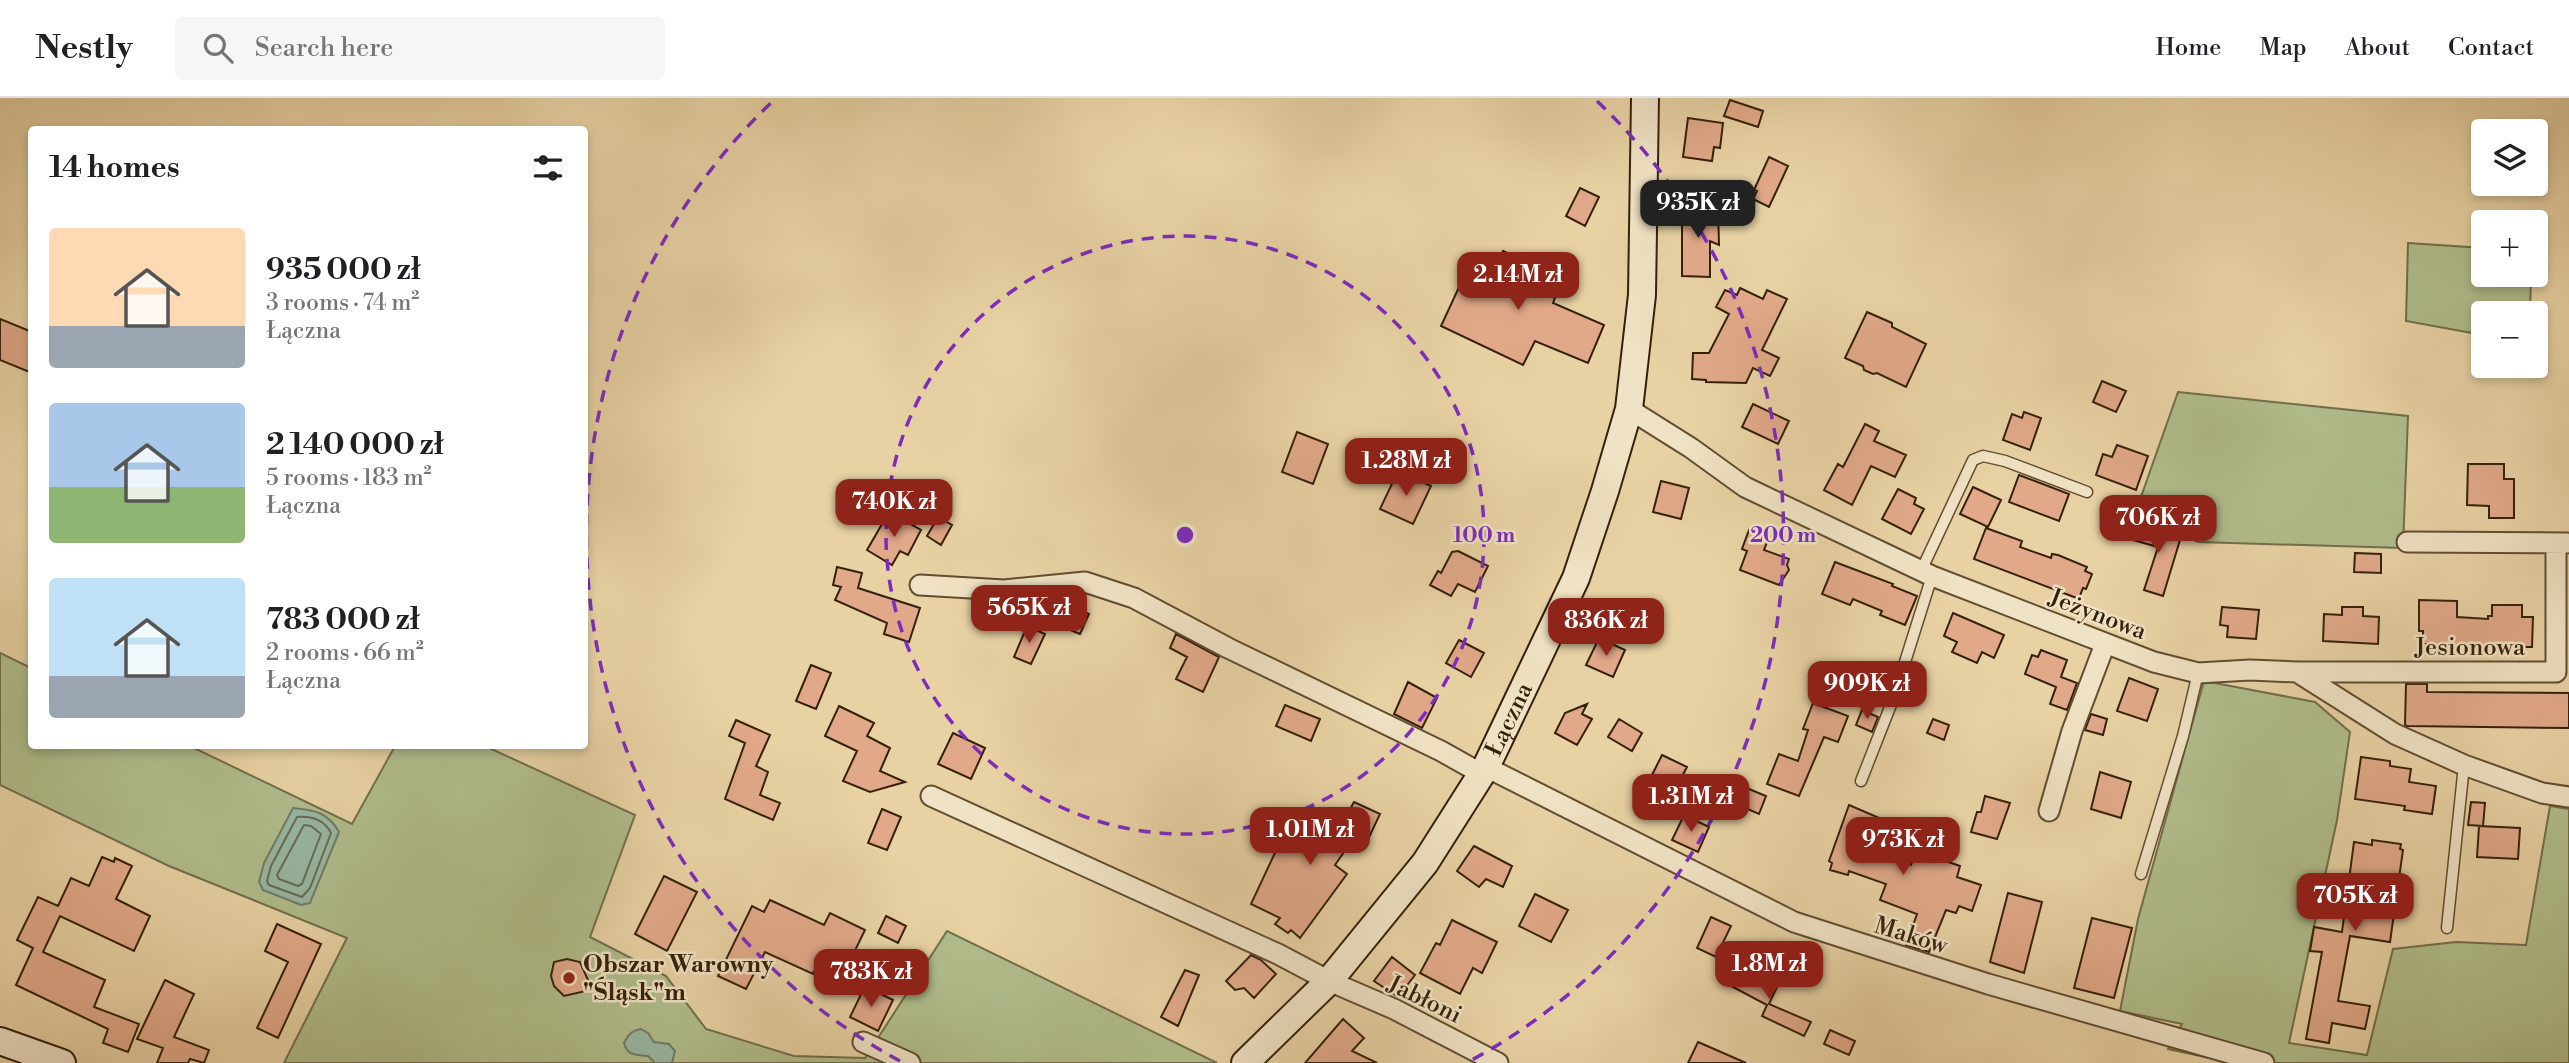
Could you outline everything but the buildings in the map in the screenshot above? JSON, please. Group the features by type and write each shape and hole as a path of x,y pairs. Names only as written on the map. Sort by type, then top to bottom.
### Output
{"street":[{"name":"Łączna","path":"1245,1063 1329,981 1425,863 1484,771 1576,578 1629,409 1642,295 1645,98"},
{"name":"Jeżynowa","path":"1629,409 1745,486 1927,573 2154,662 2198,673 2250,670 2297,672 2395,734 2464,765 2542,793 2569,797"},
{"name":"Jesionowa","path":"2297,672 2556,672 2562,543 2407,542"},
{"name":"Maków","path":"920,585 1004,590 1085,582 1134,598 1228,648 1794,922 1988,984 2264,1063"},
{"path":"2049,811 2072,731 2105,643"},
{"name":"Jabłoni","path":"931,796 1278,954 1329,981 1394,1009 1498,1063"},
{"path":"0,1041 62,1063"},
{"path":"863,1042 910,1063"}],"lane":[{"path":"1861,781 1894,697 1927,573 1973,460 1983,456 2005,461 2087,492"},
{"path":"2141,874 2183,736 2198,673"},
{"path":"2447,928 2464,765"}],"shaded area":[{"path":"2408,243 2471,247 2471,287 2531,287 2530,301 2471,301 2471,333 2406,321"},
{"path":"2178,392 2408,416 2403,548 2198,542 2136,511"},
{"path":"0,653 28,667 28,749 196,749 352,824 393,749 492,749 635,815 590,937 666,976 706,1029 794,1056 865,1058 947,931 1217,1063 284,1063 347,938 169,866 0,785"},
{"path":"2204,681 2315,702 2350,732 2337,820 2289,1043 2367,1055 2393,949 2456,942 2526,945 2550,806 2569,809 2569,1063 2233,1063 2168,1049 2182,1024 2120,1011 2138,919"}],"water":[{"path":"293,808 320,813 335,825 339,832 310,903 301,905 263,890 259,882 264,863"},
{"path":"641,1029 648,1033 654,1042 669,1044 675,1051 672,1063 655,1063 648,1056 633,1054 627,1050 624,1043 627,1038 632,1032"}],"place":[{"name":"Obszar Warowny \"Śląsk\"m","path":"569,978"}]}
